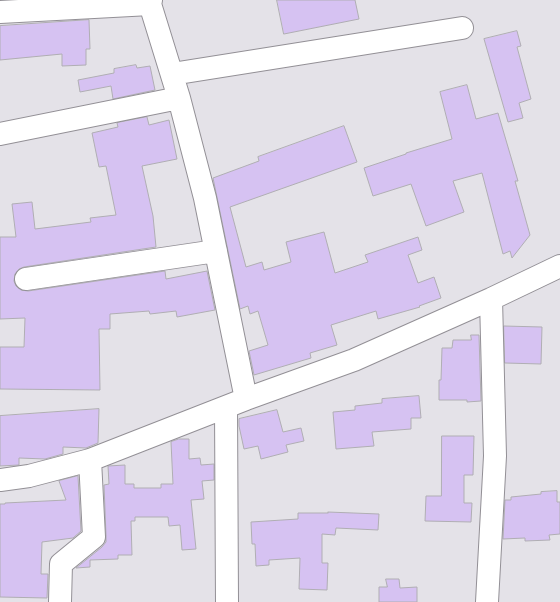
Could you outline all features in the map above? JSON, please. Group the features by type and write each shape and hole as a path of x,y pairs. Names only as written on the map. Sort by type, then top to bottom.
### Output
{"street":[{"path":"0,12 151,2 179,98 205,198 216,251 236,403 227,602"},
{"path":"172,74 462,28"},
{"path":"0,134 179,98"},
{"path":"26,279 216,251"},
{"path":"0,480 29,476 90,460 236,403 354,360 491,299 560,266"},
{"path":"487,602 495,456 491,299"},
{"path":"60,602 61,564 94,538 90,460"}],"building":[{"path":"277,0 355,0 359,19 284,34"},
{"path":"89,20 90,49 86,49 86,65 62,66 62,54 0,60 0,26"},
{"path":"517,31 521,46 517,47 531,99 519,103 523,118 508,122 484,39"},
{"path":"136,65 137,68 150,66 155,90 113,99 111,86 80,92 78,80 114,73 114,69"},
{"path":"467,85 476,119 498,113 518,181 515,181 530,235 512,258 510,251 503,254 482,173 453,181 464,212 426,226 411,184 373,196 364,168 452,139 440,92"},
{"path":"147,117 149,125 169,120 177,159 142,166 153,216 156,247 24,267 19,269 15,274 14,281 16,286 21,290 28,291 165,271 166,279 207,271 215,310 177,317 176,311 150,314 149,311 110,314 110,329 99,329 100,390 0,389 0,347 24,347 25,318 0,319 0,237 16,237 12,204 32,202 35,229 91,222 90,218 116,215 106,166 99,167 92,133 118,127 117,123"},
{"path":"344,126 357,162 230,207 246,267 262,262 264,270 291,262 286,242 324,232 335,273 368,262 365,255 418,237 422,250 408,255 418,283 434,277 441,298 419,306 420,307 378,319 376,311 331,325 337,345 310,353 311,358 254,375 249,351 268,345 258,311 250,314 248,306 240,309 213,178 259,161 258,157"},
{"path":"504,326 542,327 541,364 505,363"},
{"path":"471,335 479,335 481,401 467,402 467,400 439,400 442,348 452,348 453,340 471,340"},
{"path":"419,396 421,418 411,418 411,429 372,432 374,446 336,449 333,412 355,410 355,406 382,403 382,399"},
{"path":"99,409 98,443 86,448 63,447 63,454 45,459 19,458 19,465 0,466 0,416"},
{"path":"277,410 283,432 301,428 304,441 286,445 288,452 261,459 258,446 244,449 239,419"},
{"path":"442,436 474,436 473,475 464,475 464,503 472,503 471,522 425,521 426,496 441,496"},
{"path":"179,439 189,439 189,459 200,458 201,465 214,464 214,480 202,481 204,499 191,500 196,549 182,550 180,525 169,526 168,517 135,517 135,521 131,521 132,555 118,555 118,559 90,560 90,567 76,568 106,542 104,485 109,484 108,466 125,465 125,484 134,484 134,488 161,488 161,484 173,484 171,442"},
{"path":"78,476 81,531 73,538 42,542 41,574 48,574 47,598 0,597 0,504 66,500 59,481"},
{"path":"557,491 557,502 560,502 560,534 549,535 550,540 525,541 525,538 503,539 505,500 511,500 511,497"},
{"path":"328,512 379,514 378,530 336,528 335,535 322,534 322,563 328,563 327,590 299,589 300,558 269,560 269,565 256,566 255,544 252,544 251,522 298,519 298,513"},
{"path":"386,579 399,579 400,588 417,587 417,602 379,602 379,587 387,587"}]}
